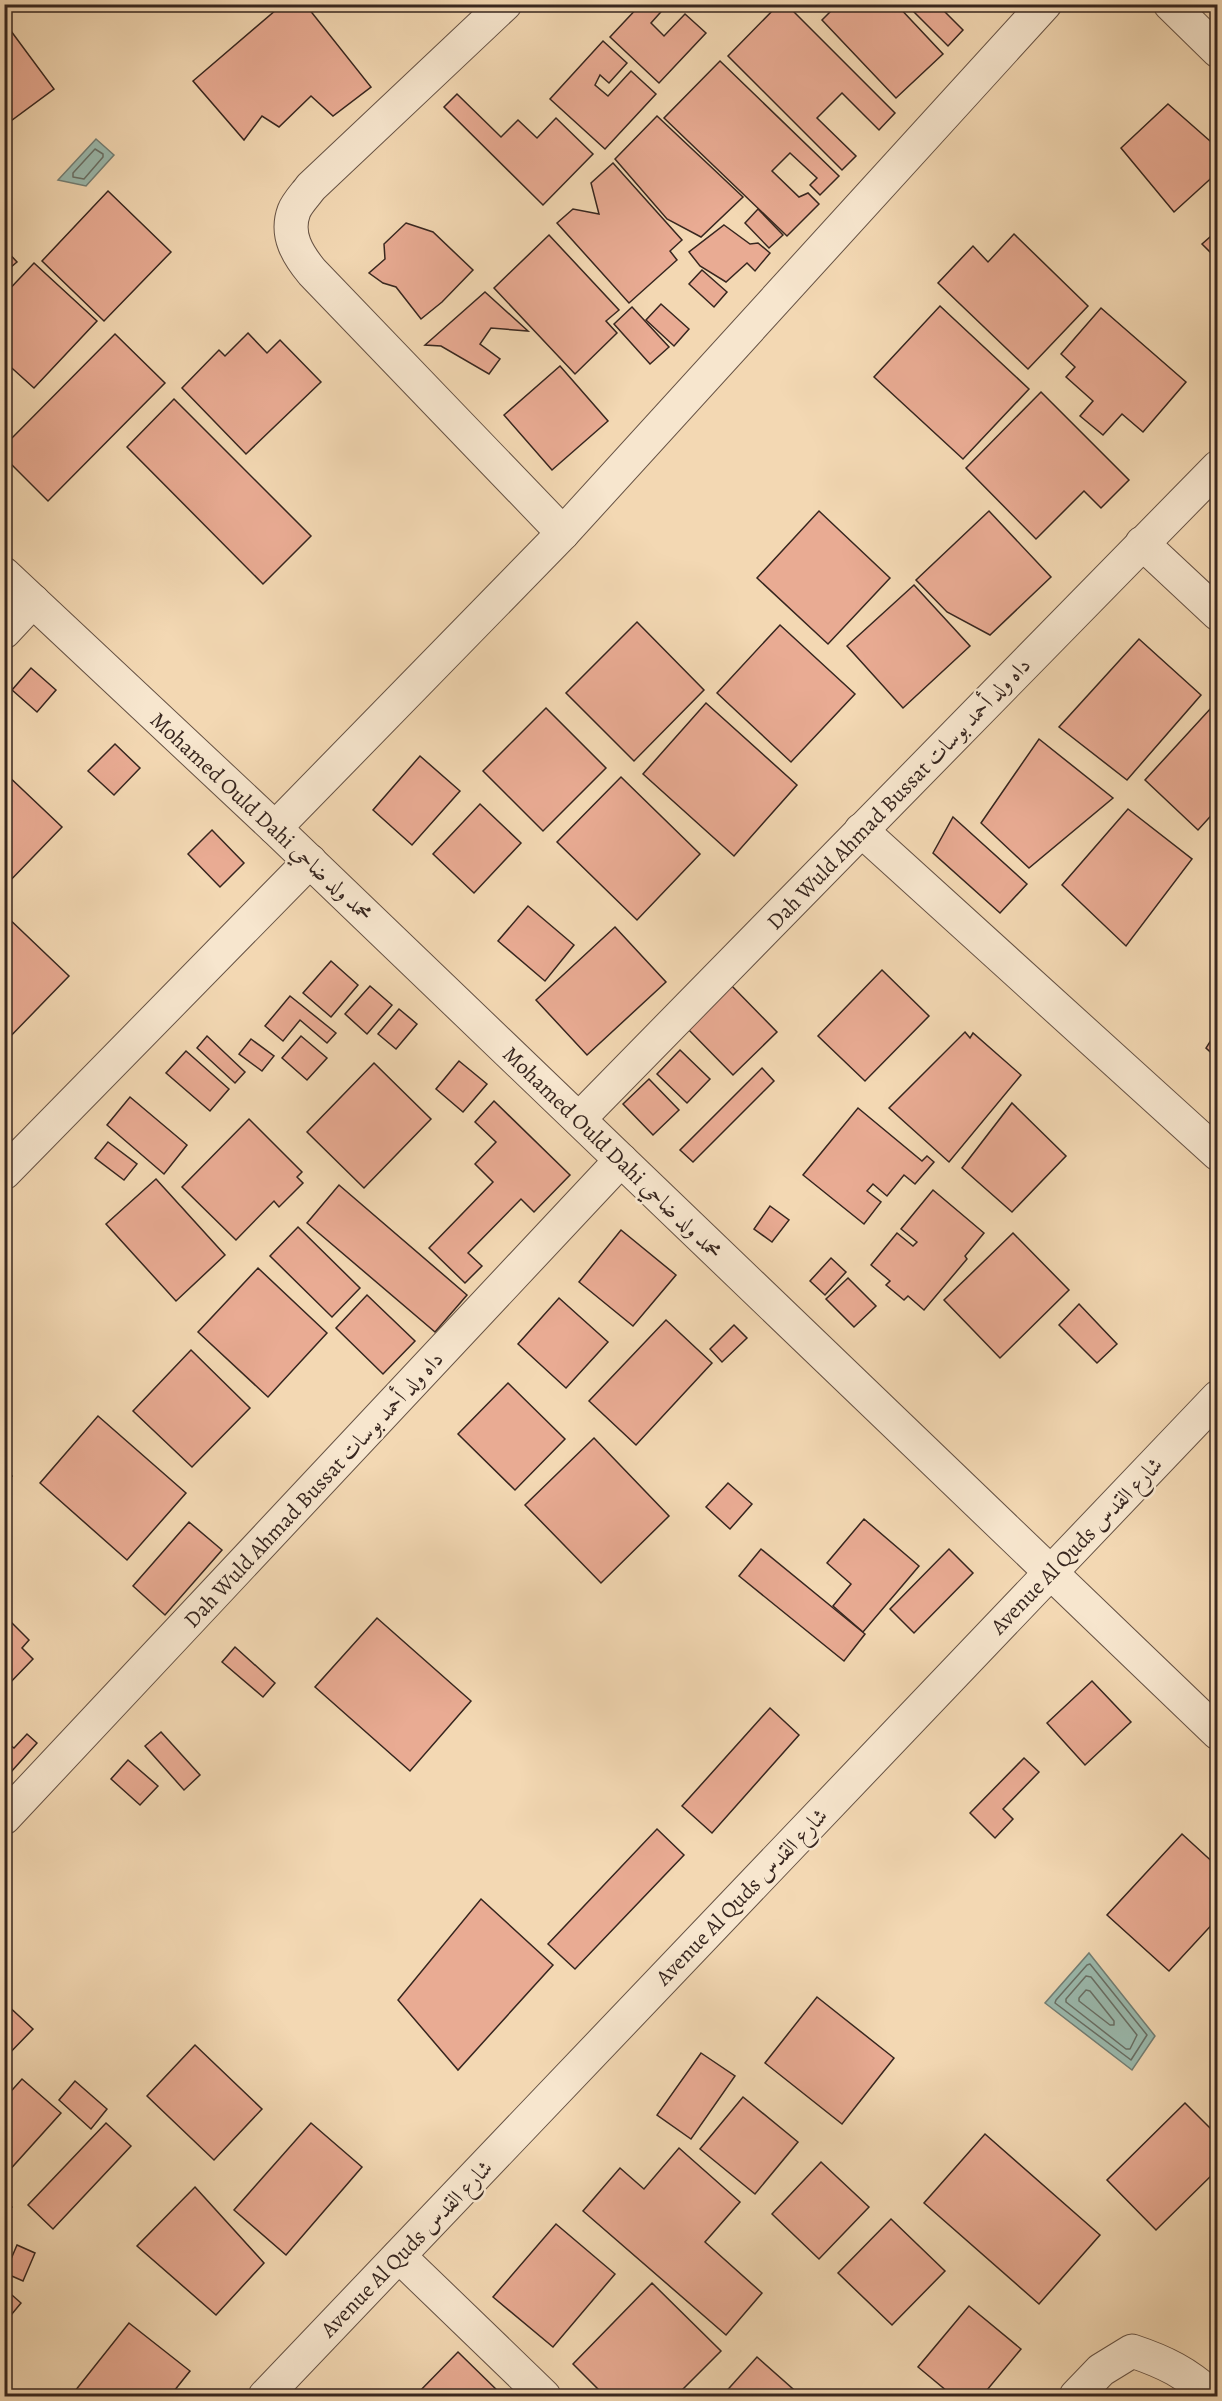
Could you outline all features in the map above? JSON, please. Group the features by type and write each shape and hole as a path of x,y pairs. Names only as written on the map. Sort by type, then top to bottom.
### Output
{"street":[{"path":"505,4 312,187 294,211 291,237 299,256 312,272 563,533"},
{"path":"275,828 563,533 1046,4"},
{"path":"1170,4 1218,51"},
{"name":"Dah Wuld Ahmad Bussat داه ولد أحمد بوسات","path":"579,1119 1218,467"},
{"path":"1142,543 1218,614"},
{"name":"Mohamed Ould Dahi محمد ولد ضاحي","path":"4,574 310,861 1218,1733"},
{"path":"4,632 33,601"},
{"path":"861,831 1218,1154"},
{"path":"4,1173 310,861"},
{"name":"Dah Wuld Ahmad Bussat داه ولد أحمد بوسات","path":"4,1818 621,1160"},
{"name":"Avenue Al Quds شارع القدس","path":"265,2397 1218,1397"},
{"path":"399,2256 544,2397"},
{"path":"1076,2397 1101,2370 1132,2351 1164,2362 1195,2381 1212,2397"}],"water":[{"path":"96,139 114,155 86,186 58,180"},
{"path":"1089,1953 1155,2036 1132,2070 1045,2003"}],"building":[{"path":"283,4 305,4 371,87 333,116 311,96 279,127 262,116 244,140 193,81"},
{"path":"641,4 668,4 651,23 664,36 685,14 706,33 659,83 610,37"},
{"path":"779,4 786,4 895,113 879,130 842,93 817,118 856,156 842,170 728,56"},
{"path":"838,4 896,4 943,54 896,98 822,20"},
{"path":"906,4 937,4 963,30 948,46"},
{"path":"11,31 54,89 4,126 4,35"},
{"path":"603,41 627,63 609,83 600,75 595,85 608,96 631,71 656,94 605,149 550,99"},
{"path":"720,61 839,176 820,195 810,185 817,178 790,153 772,171 799,197 808,193 819,204 787,236 664,118"},
{"path":"457,94 501,137 518,120 537,138 556,118 593,154 543,205 444,107"},
{"path":"1168,104 1218,148 1218,172 1174,212 1121,148"},
{"path":"657,116 743,197 701,237 667,219 615,159"},
{"path":"613,163 682,240 670,251 677,260 629,303 557,223 573,209 599,214 591,183"},
{"path":"108,191 171,252 104,321 42,261"},
{"path":"758,209 783,235 769,248 745,223"},
{"path":"406,223 433,232 473,270 442,302 421,319 396,287 383,283 369,273 385,259 384,244"},
{"path":"724,225 750,244 758,243 770,253 755,271 747,263 726,282 700,266 689,252"},
{"path":"1218,230 1218,260 1202,244"},
{"path":"1014,234 1088,306 1028,369 938,283 973,246 988,262"},
{"path":"549,235 619,310 606,321 617,333 575,374 494,288"},
{"path":"4,248 17,262 4,273"},
{"path":"34,263 97,321 34,388 4,361 4,295"},
{"path":"702,270 727,292 714,307 689,284"},
{"path":"485,292 528,331 491,328 480,344 500,359 489,374 441,346 425,345"},
{"path":"661,304 689,329 674,346 646,320"},
{"path":"940,306 1029,389 963,459 874,377"},
{"path":"632,307 669,347 650,364 614,324"},
{"path":"1101,308 1186,382 1143,432 1122,414 1103,435 1080,416 1093,401 1066,377 1075,367 1061,354"},
{"path":"248,333 267,353 280,340 321,382 246,454 182,388 219,350 225,356"},
{"path":"115,334 165,383 48,501 4,457 4,446"},
{"path":"560,366 608,421 552,470 504,415"},
{"path":"1041,392 1129,480 1101,508 1084,491 1036,539 966,468"},
{"path":"174,399 311,536 263,584 127,447"},
{"path":"819,511 890,578 828,644 757,578"},
{"path":"989,511 1051,577 990,635 947,612 916,580"},
{"path":"914,585 970,646 903,708 847,646"},
{"path":"637,622 704,690 634,761 566,693"},
{"path":"780,625 855,694 791,762 717,693"},
{"path":"1139,639 1201,695 1127,780 1059,727"},
{"path":"31,668 56,690 37,712 12,690"},
{"path":"706,703 797,785 734,856 643,774"},
{"path":"546,708 606,768 543,831 483,771"},
{"path":"1211,708 1218,715 1218,808 1198,830 1145,780"},
{"path":"1039,739 1113,798 1029,868 981,823"},
{"path":"115,744 140,768 114,795 88,771"},
{"path":"420,756 460,791 412,845 373,810"},
{"path":"4,772 62,827 4,887"},
{"path":"621,777 700,854 637,920 557,842"},
{"path":"480,804 521,843 474,893 433,854"},
{"path":"1128,809 1192,859 1126,946 1062,885"},
{"path":"953,817 1027,884 1000,913 933,853"},
{"path":"212,830 244,863 220,887 188,854"},
{"path":"528,906 574,945 545,981 498,941"},
{"path":"4,914 69,976 4,1043"},
{"path":"615,927 666,982 587,1055 536,1000"},
{"path":"331,961 358,985 331,1017 303,993"},
{"path":"882,970 929,1016 865,1081 818,1036"},
{"path":"728,982 777,1032 733,1075 684,1025"},
{"path":"370,986 392,1005 367,1034 345,1014"},
{"path":"290,996 336,1033 327,1043 300,1020 283,1041 265,1026"},
{"path":"399,1009 417,1024 396,1049 378,1034"},
{"path":"1218,1029 1218,1059 1206,1048"},
{"path":"965,1032 970,1038 973,1033 1021,1075 949,1162 889,1108"},
{"path":"207,1036 245,1072 235,1083 197,1048"},
{"path":"301,1036 327,1058 307,1080 282,1058"},
{"path":"251,1039 274,1056 262,1071 239,1054"},
{"path":"680,1050 710,1079 687,1103 657,1074"},
{"path":"186,1051 229,1089 210,1111 166,1073"},
{"path":"459,1061 487,1084 463,1112 436,1089"},
{"path":"374,1063 431,1119 364,1188 307,1132"},
{"path":"762,1068 774,1081 693,1162 680,1150"},
{"path":"649,1079 679,1110 653,1135 623,1104"},
{"path":"130,1097 187,1145 164,1174 107,1125"},
{"path":"4,1100 11,1106 4,1113"},
{"path":"494,1101 570,1175 534,1212 521,1199 468,1253 482,1266 465,1283 429,1248 493,1182 475,1164 496,1142 475,1122"},
{"path":"1012,1103 1066,1156 1012,1212 962,1168"},
{"path":"858,1108 922,1161 927,1156 934,1162 915,1184 904,1175 887,1196 873,1184 867,1191 881,1202 864,1224 803,1175"},
{"path":"249,1119 302,1172 297,1177 303,1183 279,1207 274,1201 236,1240 182,1187"},
{"path":"108,1142 137,1164 124,1180 95,1158"},
{"path":"156,1179 225,1255 176,1301 106,1224"},
{"path":"339,1185 467,1295 435,1332 307,1223"},
{"path":"933,1190 984,1233 965,1256 967,1259 924,1310 908,1296 904,1300 886,1285 890,1281 871,1265 897,1233 913,1246 917,1242 901,1229"},
{"path":"770,1206 789,1220 772,1242 754,1229"},
{"path":"298,1227 360,1288 332,1317 270,1256"},
{"path":"621,1230 676,1275 633,1326 579,1282"},
{"path":"1013,1233 1069,1290 1000,1358 944,1300"},
{"path":"831,1258 846,1272 825,1295 810,1281"},
{"path":"258,1268 327,1333 268,1397 198,1332"},
{"path":"848,1278 876,1306 854,1327 826,1299"},
{"path":"367,1295 415,1341 383,1374 336,1328"},
{"path":"559,1298 608,1342 566,1388 518,1344"},
{"path":"1079,1304 1117,1344 1097,1363 1059,1325"},
{"path":"666,1320 712,1363 636,1445 589,1401"},
{"path":"734,1325 747,1338 722,1362 710,1349"},
{"path":"191,1350 250,1408 192,1467 133,1411"},
{"path":"508,1383 565,1439 515,1490 458,1434"},
{"path":"98,1416 186,1493 127,1560 40,1483"},
{"path":"594,1438 669,1516 601,1583 525,1505"},
{"path":"4,1469 12,1476 4,1485"},
{"path":"728,1483 752,1504 730,1529 706,1507"},
{"path":"864,1519 919,1566 863,1632 833,1606 851,1584 827,1563"},
{"path":"189,1522 222,1550 165,1615 133,1586"},
{"path":"761,1549 865,1634 844,1661 739,1576"},
{"path":"949,1549 973,1573 914,1633 890,1609"},
{"path":"4,1615 29,1640 22,1648 33,1659 6,1687"},
{"path":"377,1618 471,1701 410,1771 315,1687"},
{"path":"235,1647 275,1683 263,1697 222,1662"},
{"path":"1092,1681 1131,1722 1085,1765 1047,1723"},
{"path":"770,1708 799,1735 712,1833 682,1806"},
{"path":"161,1732 200,1775 184,1790 145,1746"},
{"path":"27,1734 37,1743 11,1772 4,1767 4,1740 14,1748"},
{"path":"1024,1758 1039,1772 1003,1809 1013,1819 995,1838 970,1813"},
{"path":"128,1760 158,1786 140,1805 111,1779"},
{"path":"657,1829 684,1855 575,1969 548,1944"},
{"path":"1182,1834 1218,1867 1218,1918 1169,1971 1107,1915"},
{"path":"481,1899 553,1965 458,2070 398,2000"},
{"path":"817,1997 894,2058 842,2124 765,2063"},
{"path":"4,2002 33,2029 4,2059"},
{"path":"195,2045 262,2109 214,2160 147,2096"},
{"path":"701,2053 735,2076 691,2139 657,2115"},
{"path":"22,2079 61,2113 6,2174 4,2173 4,2099"},
{"path":"75,2081 107,2109 91,2129 59,2100"},
{"path":"743,2097 798,2142 755,2194 700,2149"},
{"path":"1185,2103 1218,2136 1218,2169 1156,2230 1107,2180"},
{"path":"106,2123 131,2146 53,2229 28,2205"},
{"path":"311,2123 362,2167 286,2255 234,2210"},
{"path":"985,2134 1100,2235 1039,2304 924,2203"},
{"path":"679,2148 740,2202 705,2242 762,2293 726,2335 583,2211 620,2168 644,2189"},
{"path":"821,2162 869,2207 819,2259 772,2214"},
{"path":"195,2187 264,2263 216,2315 137,2246"},
{"path":"4,2200 12,2207 4,2215"},
{"path":"891,2219 945,2271 892,2325 838,2273"},
{"path":"556,2224 615,2274 553,2347 493,2297"},
{"path":"17,2245 35,2253 23,2281 5,2273"},
{"path":"652,2283 721,2351 676,2396 605,2396 573,2364"},
{"path":"4,2288 21,2303 7,2320 4,2317"},
{"path":"969,2306 1021,2349 982,2396 953,2396 918,2367"},
{"path":"129,2323 190,2371 170,2396 71,2396"},
{"path":"458,2352 503,2396 415,2396"},
{"path":"757,2357 801,2396 722,2396"}]}
